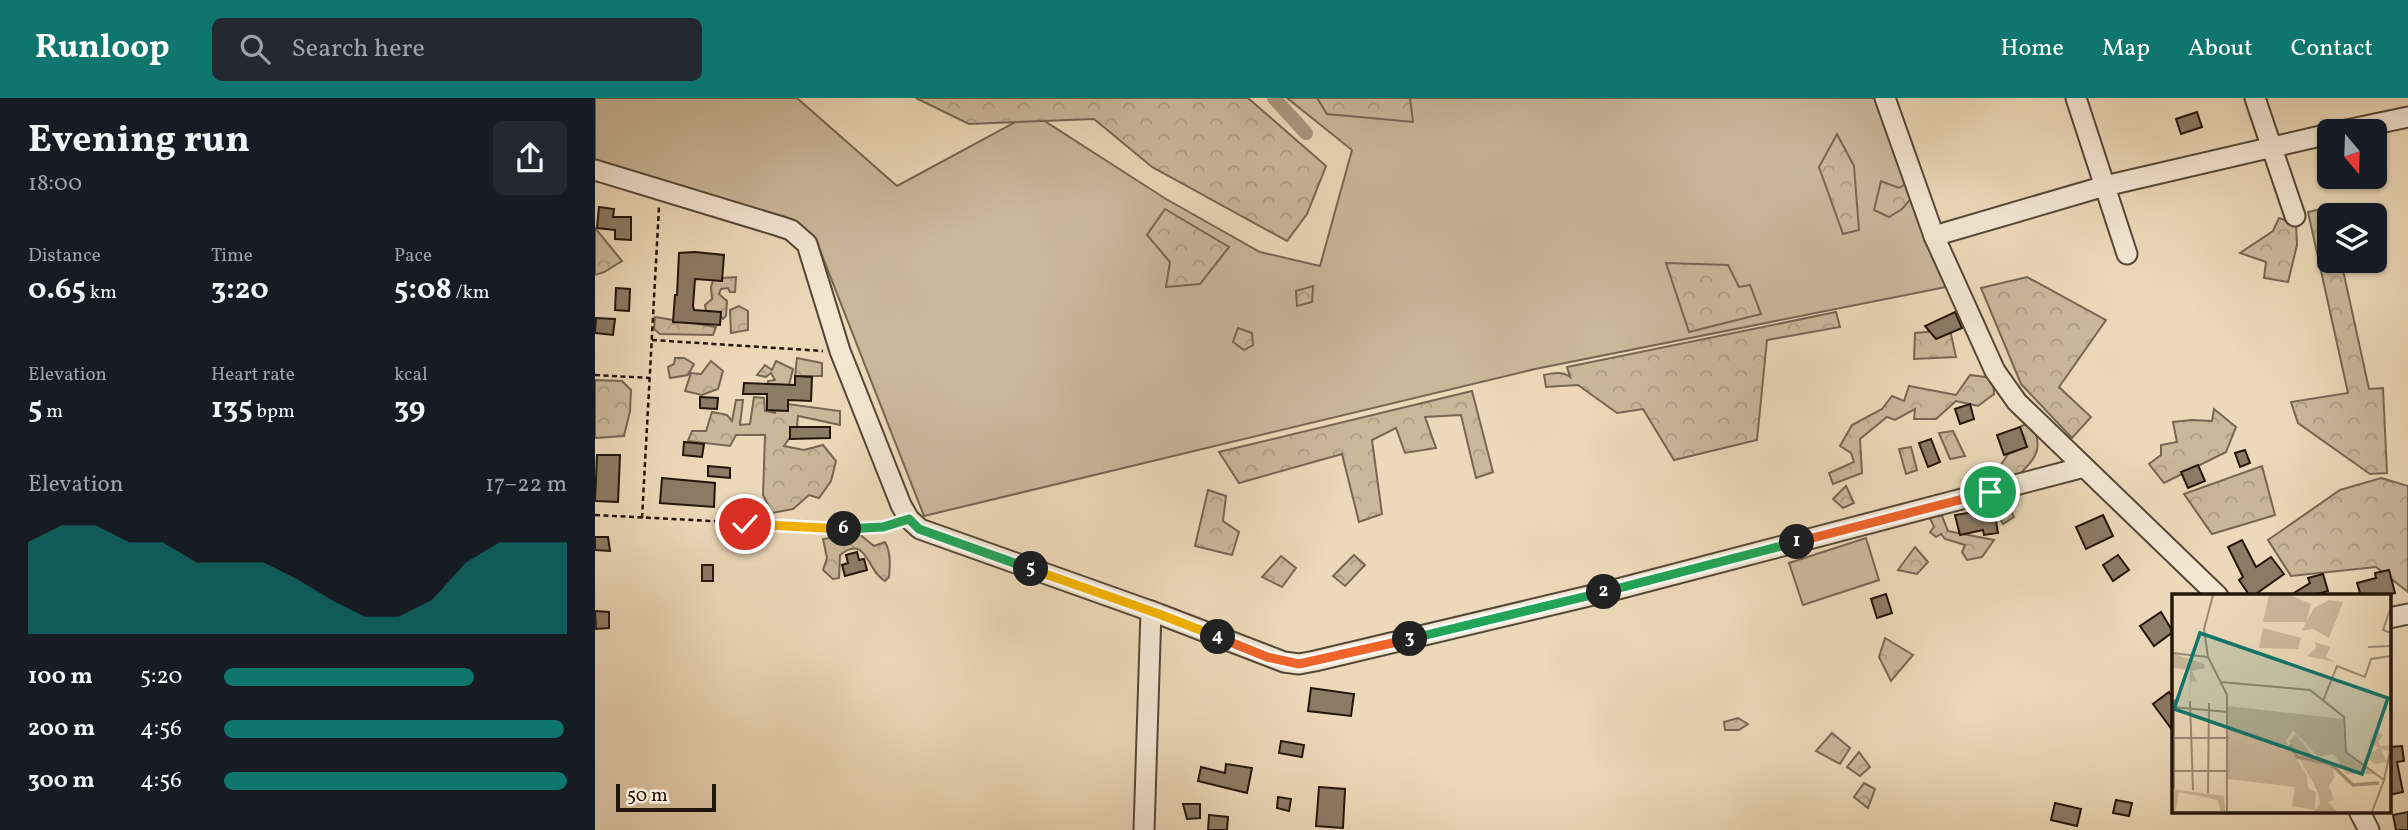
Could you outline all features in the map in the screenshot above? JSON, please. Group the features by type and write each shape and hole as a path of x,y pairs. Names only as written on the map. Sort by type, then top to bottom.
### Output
{"street":[{"path":"1885,98 1934,236 1995,371 2017,402 2216,594"},
{"path":"2076,98 2127,254"},
{"path":"2255,98 2295,216"},
{"path":"2387,121 2408,117"},
{"path":"1934,236 2105,186 2317,137"},
{"path":"595,170 779,226 800,236 807,244 840,351 901,505 919,529 1284,662 1315,662 1614,590 2084,467"},
{"path":"1144,830 1150,611"},
{"path":"2360,812 2369,830"}],"path":[{"path":"642,519 660,190"},
{"path":"652,340 840,351"},
{"path":"595,375 650,378"},
{"path":"595,515 867,529 909,519"}],"green space":[{"path":"595,98 797,98 897,186 1032,113 1166,199 1260,252 1320,266 1352,150 1287,98 1885,98 1951,286 1535,369 924,516 816,240 595,164"},
{"path":"916,98 1248,98 1326,166 1307,214 1287,241 1152,167 1094,119 969,124"},
{"path":"1317,98 1410,98 1413,122 1327,114"},
{"path":"1837,134 1854,166 1859,230 1843,234 1819,167"},
{"path":"1916,178 1922,186 1902,209 1889,217 1874,210 1881,181 1899,188"},
{"path":"1165,209 1229,247 1200,284 1166,287 1170,262 1147,235"},
{"path":"2317,210 2317,253 2308,212"},
{"path":"2279,218 2296,224 2297,245 2288,282 2264,278 2266,262 2240,253 2273,231"},
{"path":"595,228 622,261 595,275"},
{"path":"1666,263 1728,265 1739,287 1750,285 1761,314 1689,332"},
{"path":"2321,273 2344,273 2369,389 2383,388 2387,473 2370,474 2298,423 2291,402 2348,393"},
{"path":"736,277 735,292 730,292 728,288 721,289 719,294 727,301 726,316 723,319 718,312 706,311 705,305 712,299 713,280 722,281 722,278"},
{"path":"2027,277 2106,320 2059,387 2091,417 2072,438 2021,384 1981,288"},
{"path":"1313,286 1312,302 1297,306 1296,291"},
{"path":"739,306 748,311 748,330 731,333 730,310"},
{"path":"1836,312 1840,327 1767,340 1757,440 1674,460 1643,409 1617,413 1578,385 1546,387 1544,375 1561,373 1570,377 1567,367"},
{"path":"655,317 716,327 713,335 660,334 654,329"},
{"path":"1238,328 1252,333 1253,345 1244,350 1233,342"},
{"path":"1950,330 1956,357 1914,359 1915,333"},
{"path":"675,358 684,358 694,364 688,375 670,378 668,367 674,364"},
{"path":"797,358 822,363 822,376 795,376"},
{"path":"711,361 723,371 718,389 702,395 685,391 691,373 701,374"},
{"path":"776,361 793,369 789,385 768,384 768,381 775,380 771,373 766,377 757,375 765,365 772,370"},
{"path":"1970,375 1993,378 1994,394 1978,406 1956,401 1936,419 1914,419 1915,409 1895,420 1887,417 1860,439 1862,473 1833,484 1829,473 1854,462 1851,453 1840,446 1852,425 1882,409 1892,396 1904,401 1909,386 1956,395"},
{"path":"595,380 622,381 631,390 630,411 624,436 595,438"},
{"path":"1472,391 1493,472 1476,478 1461,415 1425,417 1436,448 1405,453 1396,428 1372,440 1382,514 1359,522 1342,454 1239,483 1219,452"},
{"path":"754,397 764,398 765,411 776,413 767,410 787,411 788,404 840,411 840,425 798,416 797,427 784,446 804,450 823,445 836,461 831,481 819,498 809,495 793,509 772,513 763,495 765,435 736,435 730,446 688,441 692,431 706,431 712,412 727,415 732,421 736,400 743,400 740,425 750,424"},
{"path":"2214,409 2236,427 2226,452 2164,483 2149,464 2161,455 2161,445 2177,442 2173,422 2212,421"},
{"path":"2031,421 2038,447 2033,459 2015,479 1993,477 2008,454 2027,447 2020,427"},
{"path":"1953,431 1965,456 1950,459 1939,433"},
{"path":"1911,447 1917,470 1906,474 1899,449"},
{"path":"2262,466 2275,515 2212,534 2184,494"},
{"path":"2381,478 2408,486 2408,592 2376,567 2291,576 2268,540 2340,490"},
{"path":"1846,486 1854,503 1843,508 1833,499"},
{"path":"1208,490 1226,496 1223,521 1239,532 1232,555 1195,546"},
{"path":"2005,499 2014,517 2003,524 1993,504"},
{"path":"1929,516 1942,516 1948,531 1994,540 1982,557 1967,560 1962,552 1965,545 1945,539 1941,534 1936,537 1930,532 1934,527"},
{"path":"858,533 874,546 885,542 890,564 889,577 885,581 874,570 866,556 856,549 849,549 840,555 839,578 833,579 823,570 827,558 823,539"},
{"path":"1866,538 1879,580 1803,605 1789,563"},
{"path":"1915,547 1928,562 1917,574 1898,570"},
{"path":"1354,555 1365,565 1345,586 1333,576"},
{"path":"1281,556 1296,568 1282,587 1262,577"},
{"path":"1885,638 1913,655 1891,681 1879,657"},
{"path":"1738,718 1748,724 1739,730 1725,730 1724,722"},
{"path":"1832,733 1850,748 1840,764 1816,751"},
{"path":"1859,752 1870,767 1860,776 1847,767"},
{"path":"1864,783 1875,789 1868,808 1854,797"}],"building":[{"path":"2197,112 2202,127 2181,134 2176,119"},
{"path":"599,207 614,209 613,217 631,217 631,240 615,239 615,230 597,228"},
{"path":"679,253 724,255 722,281 695,279 693,306 694,310 721,312 720,325 673,322"},
{"path":"616,288 630,289 629,311 615,310"},
{"path":"1955,312 1962,328 1936,339 1925,326"},
{"path":"596,318 615,319 613,335 595,333"},
{"path":"795,376 812,377 811,401 788,400 788,411 767,410 767,394 743,394 744,383 795,385"},
{"path":"700,397 718,398 717,409 700,408"},
{"path":"1970,404 1974,419 1960,424 1955,409"},
{"path":"790,427 830,427 830,438 790,439"},
{"path":"2020,427 2027,447 2004,455 1997,435"},
{"path":"1931,439 1940,462 1928,467 1919,443"},
{"path":"684,442 704,444 702,457 683,455"},
{"path":"2245,450 2250,463 2240,467 2235,453"},
{"path":"597,455 620,455 618,502 595,501"},
{"path":"2198,465 2205,481 2188,488 2181,472"},
{"path":"708,466 730,468 730,478 708,476"},
{"path":"662,478 715,483 714,507 660,503"},
{"path":"1994,509 1998,533 1984,535 1983,530 1960,535 1955,515"},
{"path":"2103,515 2113,536 2086,549 2076,527"},
{"path":"595,537 608,537 610,551 595,550"},
{"path":"2242,540 2256,567 2271,557 2284,574 2256,594 2249,594 2239,580 2243,577 2228,547"},
{"path":"857,552 859,560 864,559 867,570 845,576 842,565 848,563 846,555"},
{"path":"2118,555 2129,570 2113,581 2103,565"},
{"path":"702,565 713,565 713,581 702,581"},
{"path":"2389,570 2395,593 2360,594 2357,583 2376,578 2375,573"},
{"path":"2323,574 2328,591 2292,594 2310,583 2308,578"},
{"path":"1886,594 1892,613 1877,618 1871,599"},
{"path":"595,611 609,612 609,628 596,629"},
{"path":"2161,612 2172,633 2154,646 2140,626"},
{"path":"1311,688 1354,694 1351,716 1308,711"},
{"path":"2169,692 2172,696 2172,730 2153,704"},
{"path":"1281,741 1304,745 1302,757 1279,753"},
{"path":"2402,746 2404,761 2397,762 2403,792 2391,795 2391,747"},
{"path":"1226,764 1252,768 1247,793 1198,781 1201,767 1225,773"},
{"path":"1319,787 1345,789 1343,828 1316,826"},
{"path":"1278,797 1291,799 1289,811 1277,808"},
{"path":"2116,800 2132,803 2129,816 2113,813"},
{"path":"2055,803 2081,809 2077,826 2051,820"},
{"path":"1183,804 1200,804 1200,818 1187,819"},
{"path":"2408,812 2408,830 2396,830 2393,815"},
{"path":"1209,815 1228,817 1227,830 1208,830"}],"waterway":[{"path":"1274,98 1306,133"}],"route":[{"path":"745,524 867,529 909,519 919,529 1159,614 1267,657 1299,664 1614,590 1990,492"}]}
